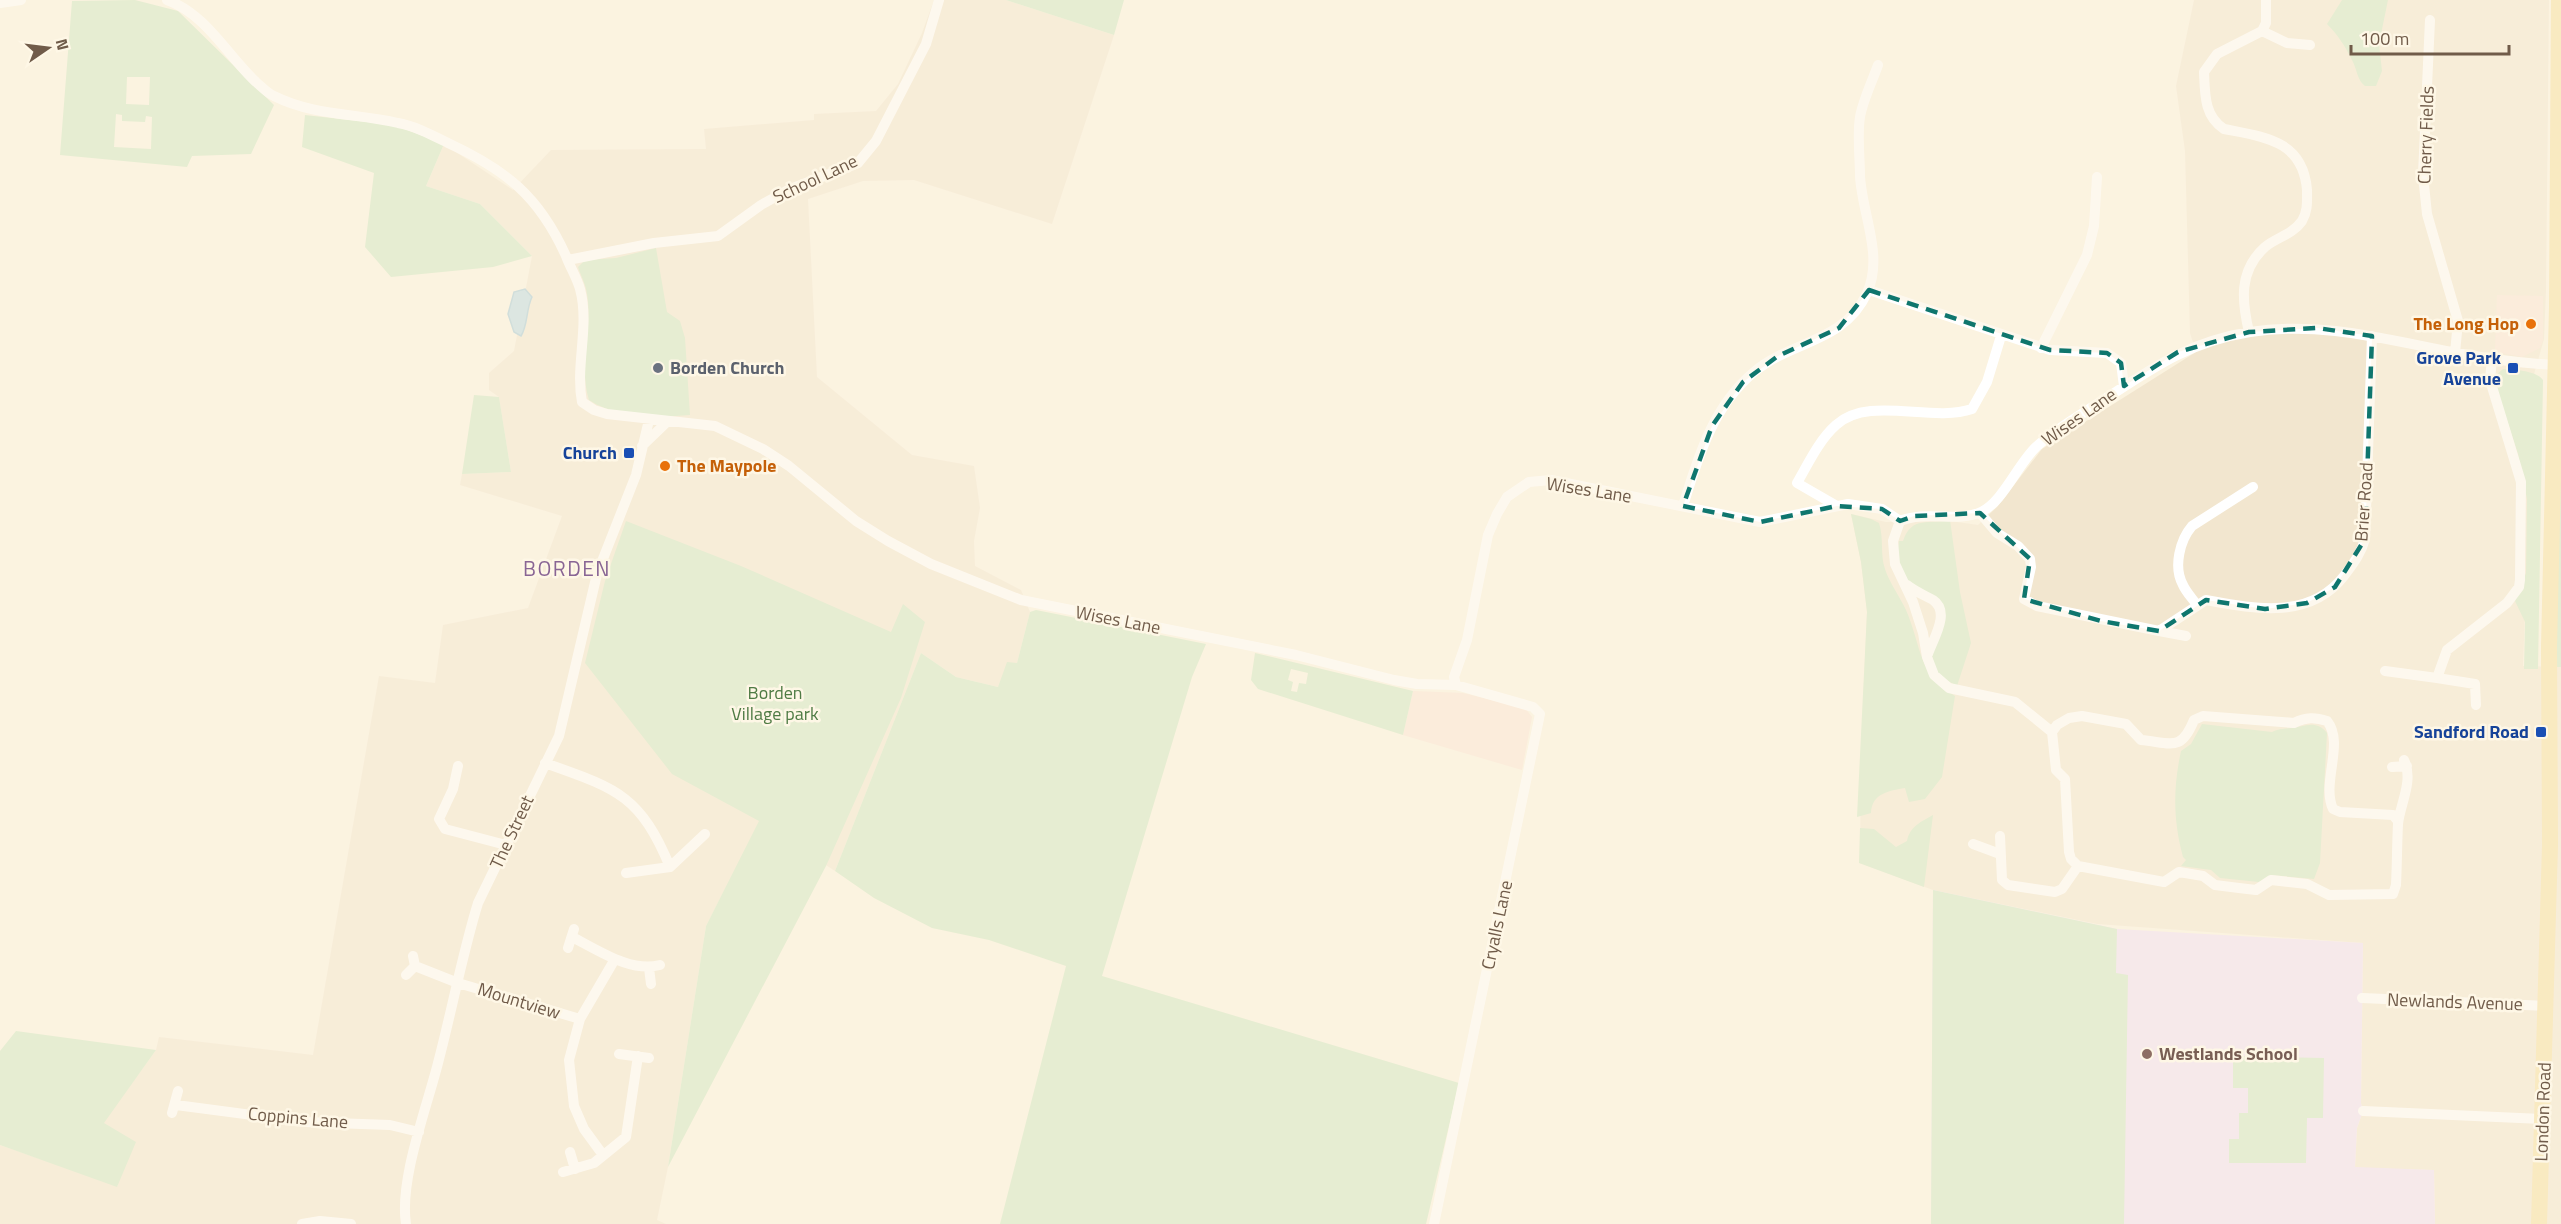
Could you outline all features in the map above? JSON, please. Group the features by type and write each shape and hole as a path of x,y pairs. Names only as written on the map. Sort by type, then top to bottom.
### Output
{"main road":[{"name":"London Road","path":"2539,1224 2555,695 2555,365 2559,0"}],"street":[{"path":"0,3 21,0"},
{"path":"167,0 205,24 249,76 271,95 304,109 399,123 468,153 508,177 532,199 551,226 568,260"},
{"name":"School Lane","path":"568,260 654,243 718,236 761,205 788,190 858,163 876,141 926,44 939,0"},
{"path":"2249,332 2242,303 2243,289 2253,262 2265,248 2290,233 2304,218 2307,210 2306,182 2297,159 2276,141 2224,129 2217,125 2210,117 2208,109 2204,72 2217,54 2262,31 2266,23 2266,0"},
{"name":"Cherry Fields","path":"2430,20 2423,174 2427,214 2458,321 2455,353"},
{"path":"2262,31 2287,43 2310,45"},
{"path":"1683,506 1712,426 1725,403 1743,382 1756,370 1778,356 1839,328 1853,316 1869,290 1873,270 1871,237 1860,179 1860,117 1878,65"},
{"path":"2041,348 2087,255 2094,226 2097,177"},
{"name":"Wises Lane","path":"568,260 580,289 584,316 579,389 582,402 594,411 649,420 715,426 763,449 789,466 856,521 880,536 932,564 1021,600 1296,655 1394,680 1456,686 1454,677 1474,614 1488,535 1507,497 1529,482 1551,480 1760,522 1848,504 1882,509 1900,521"},
{"path":"1869,290 2041,348 2107,353 2121,363 2124,386"},
{"name":"Wises Lane","path":"1980,513 1996,500 2021,464 2037,446 2124,386 2178,352 2196,345 2249,332 2317,328 2492,359 2555,365"},
{"path":"1837,506 1797,483 1818,448 1837,424 1855,414 1871,411 1954,413 1972,409 1987,381 2001,336"},
{"name":"Brier Road","path":"2197,605 2206,600 2243,607 2282,609 2307,603 2335,587 2357,559 2366,526 2372,336"},
{"path":"2437,678 2447,650 2507,603 2519,587 2522,491 2519,473 2490,380 2492,359"},
{"name":"The Street","path":"406,1224 405,1197 419,1132 478,903 559,736 597,574 636,475 649,420"},
{"path":"642,446 667,422"},
{"path":"2159,631 2197,605 2181,584 2179,558 2184,534 2192,526 2253,487"},
{"path":"2186,636 2037,606 2024,600 2031,567 2030,559 2018,546 1996,532 1980,513 1919,515 1900,521 1896,528 1894,564 1923,633 1927,657 1934,675 1949,688 2015,702 2052,732 2056,770 2065,779 2069,852 2071,859 2078,866 2164,882 2179,872 2204,876 2215,885 2230,888 2256,890 2271,880 2307,884 2329,895 2390,896 2396,885 2398,821 2405,799 2405,763 2392,767"},
{"path":"1903,582 1921,596 1935,601 1939,607 1941,622 1927,657"},
{"path":"2385,672 2475,684 2476,705"},
{"name":"Cryalls Lane","path":"1434,1224 1540,714 1533,707 1456,686"},
{"path":"2052,732 2069,718 2082,716 2126,724 2141,740 2178,743 2187,738 2194,720 2203,716 2294,723 2304,718 2318,718 2327,722 2334,734 2329,797 2333,809 2340,812 2393,815 2398,821"},
{"path":"545,763 608,786 627,800 647,821 670,867"},
{"path":"458,766 453,789 439,819 445,829 506,845"},
{"path":"626,873 670,867 705,834"},
{"path":"2000,836 2002,880 2008,885 2055,892 2061,889 2078,866"},
{"path":"1973,844 2000,854"},
{"path":"568,948 573,933 615,959 654,967 651,984"},
{"name":"Mountview","path":"603,1155 584,1129 574,1106 569,1060 580,1020 615,959"},
{"name":"Mountview","path":"406,975 414,961 458,983 580,1020"},
{"name":"Newlands Avenue","path":"2362,998 2547,1006"},
{"path":"562,1172 594,1163 626,1137 644,1057 619,1054"},
{"name":"Coppins Lane","path":"178,1091 174,1109 305,1122 390,1125 419,1132"},
{"path":"2363,1111 2542,1119"},
{"path":"570,1152 575,1169"},
{"path":"302,1224 321,1221 351,1224"}],"highlighted area":[{"path":"1869,290 2050,350 2107,353 2121,363 2124,386 2178,352 2249,332 2317,328 2372,336 2365,539 2335,587 2307,603 2265,609 2206,600 2159,631 2101,621 2024,599 2030,559 1980,513 1914,516 1900,521 1882,509 1837,506 1760,522 1683,506 1712,426 1743,382 1778,356 1839,328"}],"shaded area":[{"path":"934,0 1006,0 1114,35 1052,224 914,180 863,181 808,199 817,377 912,455 974,466 980,508 974,541 975,566 1021,590 1030,612 1017,663 998,687 956,677 921,653 835,871 760,822 706,926 668,1167 657,1220 666,1224 0,1224 0,1145 118,1186 103,1123 156,1050 159,1037 313,1055 379,676 435,683 443,625 528,608 562,516 460,485 462,474 511,472 499,397 489,390 489,373 514,351 532,256 480,204 426,186 444,144 513,190 551,150 706,149 704,129 814,120 814,114 876,111 898,84 922,33"},
{"path":"2194,0 2549,0 2546,291 2544,339 2534,374 2523,666 2561,667 2561,1224 2435,1224 2434,1170 2355,1168 2357,1128 2363,1111 2361,1103 2363,943 2097,924 1933,890 1860,863 1861,751 1867,612 1861,562 1851,514 1886,522 1950,521 1978,525 1997,507 2042,449 2196,352 2190,333 2185,151 2176,86"},
{"path":"2497,295 2543,296 2543,340 2540,348 2522,357 2501,353 2495,349"},
{"path":"1413,691 1463,693 1525,708 1532,717 1522,770 1403,735"},
{"name":"Westlands School","path":"1933,890 2117,929 2363,943 2361,1103 2363,1111 2357,1128 2355,1167 2434,1170 2435,1224 1931,1224"}],"green space":[{"path":"135,0 178,11 274,105 251,154 192,156 187,167 60,155 72,1","holes":["127,77 150,77 149,105 126,104","116,114 122,115 122,121 145,122 146,116 152,117 151,149 114,147"]},
{"path":"1006,0 1124,0 1114,35"},
{"path":"2342,0 2388,0 2379,44 2382,71 2376,86 2362,84 2347,50 2327,24"},
{"path":"305,115 394,125 444,144 426,186 480,204 532,256 493,267 391,277 365,247 374,173 302,147"},
{"path":"656,248 667,312 680,321 685,338 690,415 651,416 612,410 589,400 586,387 588,307 586,287 578,267 585,260 616,258"},
{"path":"2561,263 2561,667 2556,667"},
{"path":"2503,369 2531,373 2543,380 2538,669 2524,669 2525,622 2515,601 2526,573 2527,499 2518,454 2496,387 2496,375"},
{"path":"474,395 499,397 511,472 462,474"},
{"path":"1851,514 1879,523 1885,569 1906,610 1922,658 1934,678 1955,696 1942,777 1925,799 1909,802 1905,788 1893,790 1882,794 1874,801 1871,813 1857,817 1867,612 1861,562"},
{"path":"1950,520 1960,592 1971,643 1957,686 1937,675 1932,656 1944,615 1910,584 1900,565 1898,554 1899,541 1903,541 1911,527 1916,524"},
{"name":"Borden Village park","path":"626,521 741,566 891,632 903,604 925,622 901,698 826,866 668,1167 706,926 759,821 672,774 585,663 605,581"},
{"path":"1036,610 1206,644 1192,677 1102,976 1459,1083 1426,1224 1000,1224 1066,966 989,940 932,928 874,898 835,871 921,653 956,677 998,687 1007,662 1017,663 1030,612"},
{"path":"1255,653 1413,691 1403,735 1258,689 1251,680","holes":["1291,669 1308,673 1306,684 1299,683 1297,692 1291,691 1293,682 1288,680"]},
{"path":"2202,724 2272,732 2314,725 2327,733 2320,863 2314,879 2271,875 2259,882 2220,878 2211,870 2181,866 2186,860 2183,857 2176,817 2175,791 2178,765 2181,751 2191,744"},
{"path":"1933,815 1924,887 1859,863 1860,828 1874,829 1896,847 1907,841 1908,836 1917,825"},
{"path":"1933,890 2117,929 2116,973 2128,975 2124,1224 1931,1224"},
{"path":"16,1031 156,1050 104,1123 136,1142 117,1187 0,1145 0,1051"},
{"path":"2233,1056 2324,1058 2323,1118 2307,1118 2306,1163 2229,1163 2229,1139 2239,1139 2239,1113 2248,1113 2248,1088 2233,1088"}],"water":[{"path":"525,289 532,297 521,336 514,332 508,314 514,292"}],"place":[{"name":"The Long Hop","path":"2531,324"},
{"name":"Borden Church","path":"658,368"},
{"name":"Grove Park Avenue","path":"2513,368"},
{"name":"Church","path":"629,453"},
{"name":"The Maypole","path":"665,466"},
{"name":"Sandford Road","path":"2541,732"},
{"name":"Westlands School","path":"2147,1054"}],"district":[{"name":"BORDEN","path":"567,569"}]}
